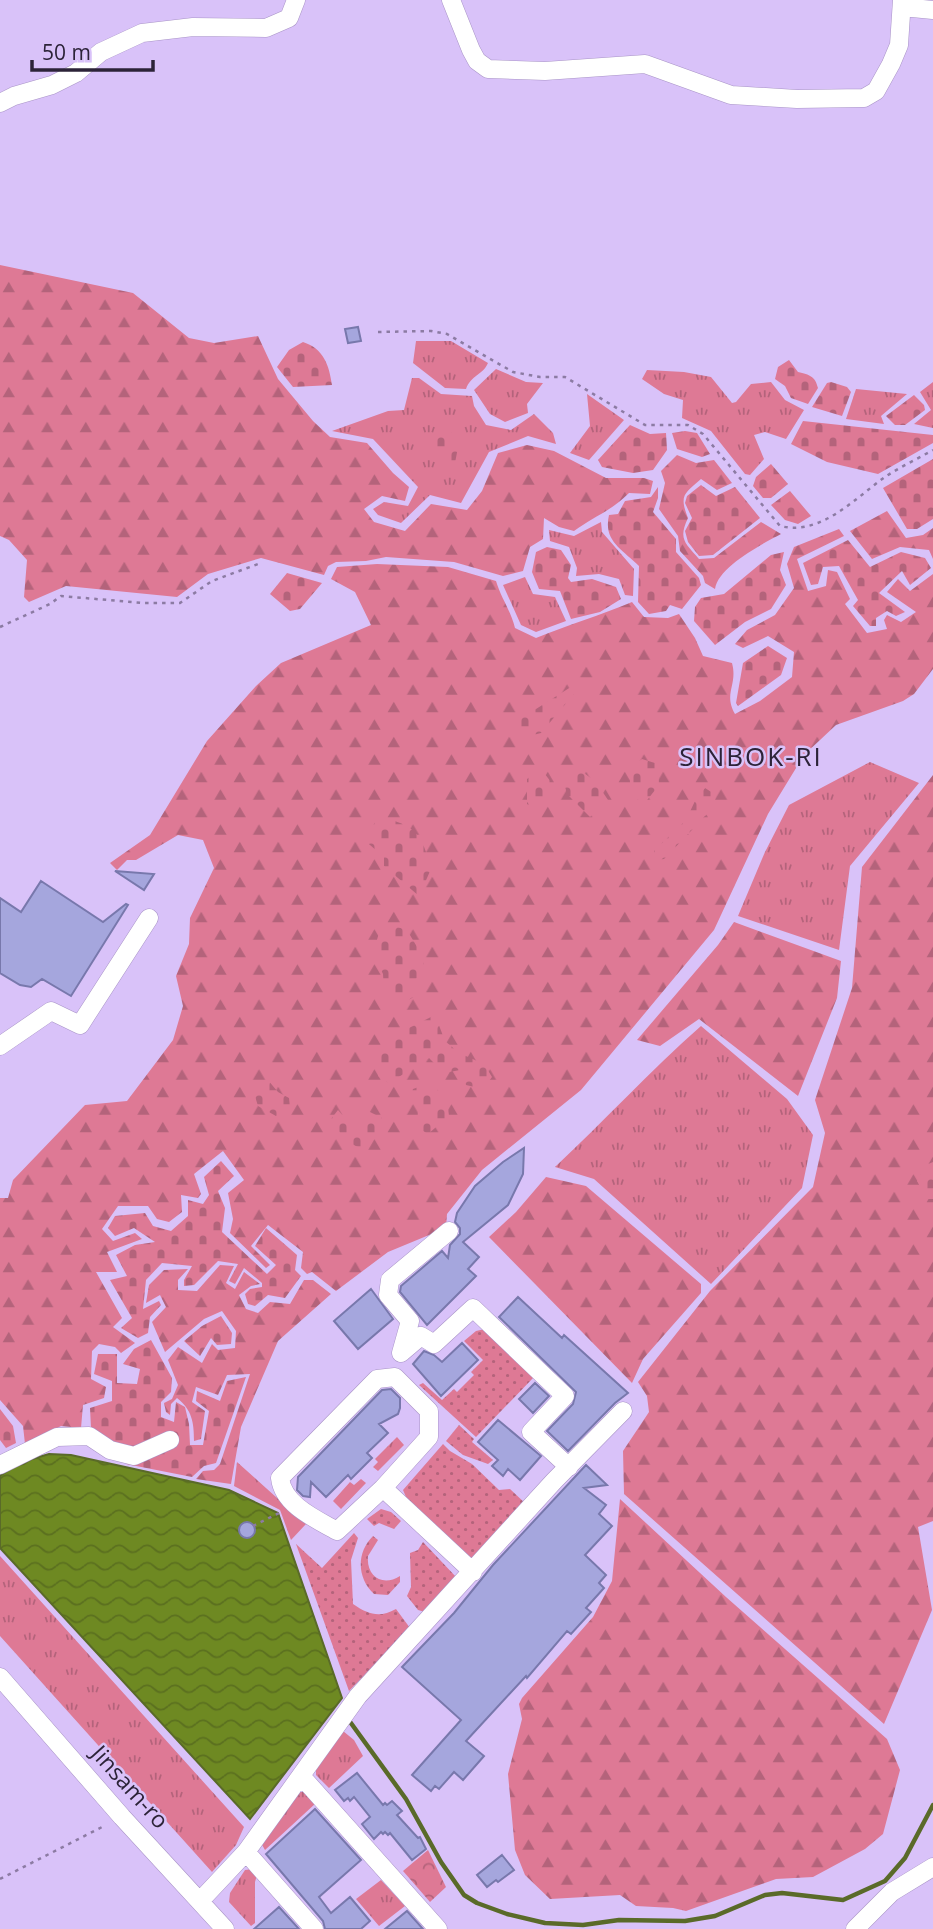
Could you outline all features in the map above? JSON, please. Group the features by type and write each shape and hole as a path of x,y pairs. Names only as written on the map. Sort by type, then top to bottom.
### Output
{"street":[{"path":"0,103 76,73 102,52 142,33 193,27 266,28 289,18 296,0"},
{"path":"452,0 471,50 477,61 488,69 545,71 645,64 731,95 797,99 864,98 876,91 898,45 902,4 933,9"},
{"path":"0,1046 51,1011 80,1026 149,918"},
{"path":"395,1377 410,1321 388,1295 390,1280 449,1231"},
{"path":"401,1353 421,1336 434,1344 473,1308 565,1396 531,1432 569,1467"},
{"path":"395,1377 429,1411 429,1437 383,1488 337,1531 307,1515 281,1490 280,1478 377,1379 395,1377"},
{"path":"200,1901 246,1852 358,1696 554,1481 622,1411"},
{"path":"0,1465 57,1437 89,1436 110,1450 134,1455 170,1440"},
{"path":"383,1488 473,1572"},
{"name":"Jinsam-ro","path":"0,1677 122,1817 225,1929"},
{"path":"302,1777 438,1929"},
{"path":"246,1852 314,1929"},
{"path":"855,1929 892,1892 933,1867"}],"path":[{"path":"379,332 431,331 447,334 513,372 540,377 565,377 645,425 688,425 703,434 780,526 794,529 828,519 888,475 933,450"},
{"path":"0,627 50,604 61,596 143,603 180,603 212,580 258,564"},
{"path":"253,1526 283,1511"},
{"path":"0,1879 122,1817"}],"green space":[{"path":"0,265 133,293 189,338 214,343 258,336 278,379 313,421 330,437 367,443 409,487 405,501 382,496 364,509 374,522 405,531 431,504 467,510 482,491 498,453 527,445 554,451 606,478 644,478 653,481 650,494 629,493 574,531 559,527 544,518 543,539 530,547 523,571 503,576 454,562 386,557 336,562 328,566 324,575 261,558 208,574 177,597 66,586 29,602 24,597 27,560 9,540 0,536"},
{"path":"416,341 451,341 488,363 466,389 445,388 413,363"},
{"path":"303,342 321,353 332,385 293,387 277,367 289,350"},
{"path":"789,360 798,372 811,377 817,384 818,388 808,404 791,398 785,386 775,379 778,367"},
{"path":"496,369 526,382 543,383 527,404 528,413 505,422 490,414 474,390"},
{"path":"647,370 711,377 732,403 736,402 751,384 771,382 785,400 804,410 786,439 765,432 754,435 764,459 750,475 745,474 711,431 682,418 683,400 664,394 642,379"},
{"path":"412,378 419,378 441,394 472,396 474,406 486,425 511,430 534,414 553,433 556,444 528,436 489,452 461,503 430,495 401,523 378,515 373,509 384,502 408,506 418,487 373,439 332,431 388,411 404,410"},
{"path":"933,382 933,428 914,424 931,410 920,392"},
{"path":"827,383 847,387 851,392 842,416 812,407"},
{"path":"856,389 907,394 881,416 884,424 846,419"},
{"path":"587,394 624,420 589,460 570,453 590,426"},
{"path":"914,395 924,405 925,410 905,425 895,425 886,416"},
{"path":"803,421 933,435 933,443 878,474 827,462 791,444"},
{"path":"630,425 650,434 666,433 667,450 653,470 633,473 602,467 598,460"},
{"path":"441,431 451,432 459,442 455,463 446,467 428,441"},
{"path":"672,433 697,433 710,454 702,457 677,449"},
{"path":"677,455 696,463 714,460 732,483 717,490 701,479 685,495 684,504 688,518 683,536 699,559 714,558 761,522 781,534 732,565 718,581 715,589 705,583 703,576 680,551 678,536 659,509 665,483 661,471"},
{"path":"933,459 933,519 917,529 907,529 883,488"},
{"path":"771,464 788,484 771,498 763,498 753,486 756,477"},
{"path":"701,485 716,496 735,487 760,518 713,555 699,556 688,542 685,531 692,518 685,503 687,496"},
{"path":"658,487 658,498 653,512 676,539 676,552 699,578 701,585 682,609 670,605 666,611 649,614 638,602 639,566 615,544 608,524 609,515 618,514 625,501 651,497"},
{"path":"790,491 811,516 798,524 785,520 771,505"},
{"path":"887,511 906,538 923,535 933,528 933,559 929,550 900,547 872,559 850,531"},
{"path":"601,522 602,532 634,569 633,596 625,595 619,579 599,574 576,576 577,568 569,547 550,541 549,530 574,536"},
{"path":"839,529 844,536 797,559 808,591 826,586 828,570 837,572 850,599 845,604 867,633 887,629 884,620 887,615 901,622 916,612 887,592 898,579 910,591 933,574 933,669 914,694 903,701 836,725 804,755 768,814 714,930 581,1090 482,1170 447,1214 446,1228 388,1252 336,1291 312,1272 307,1274 301,1268 303,1252 268,1225 251,1246 270,1265 266,1268 230,1233 233,1219 228,1193 244,1180 223,1151 194,1174 201,1194 198,1198 181,1195 182,1212 169,1222 157,1219 148,1206 118,1206 102,1229 113,1241 135,1233 142,1239 107,1252 117,1272 96,1272 122,1318 113,1327 135,1343 121,1353 115,1347 99,1344 92,1351 91,1379 106,1387 104,1398 83,1405 81,1428 61,1426 25,1444 23,1426 0,1400 0,1198 8,1198 13,1180 85,1105 127,1101 173,1040 183,1006 176,976 189,944 190,918 214,868 203,840 178,835 136,860 127,860 117,870 110,863 150,835 207,741 256,686 281,663 371,625 355,592 331,579 337,567 377,564 448,567 496,581 515,628 536,638 632,602 644,617 668,618 679,614 703,656 732,663 730,700 735,714 760,701 792,677 794,652 768,636 743,648 735,644 747,630 775,615 794,588 787,564 794,547"},
{"path":"848,540 870,567 901,552 925,558 931,568 910,585 902,571 879,593 905,612 896,616 887,611 876,618 876,626 870,626 853,606 858,600 839,566 823,567 818,584 811,585 803,563"},
{"path":"547,547 561,550 571,565 568,578 571,582 592,579 616,587 621,599 600,612 571,619 560,591 539,589 532,572 536,552"},
{"path":"784,552 780,570 786,585 771,609 745,622 715,645 694,621 695,607 701,598 724,594 771,555"},
{"path":"287,573 322,583 300,609 290,611 270,594"},
{"path":"525,577 533,594 555,597 566,621 536,632 521,625 503,585"},
{"path":"768,646 787,658 781,675 738,706 736,703 743,663"},
{"path":"574,685 578,689 541,733 521,738 517,721"},
{"path":"642,759 658,764 659,785 644,804 630,794 630,767"},
{"path":"870,762 919,783 850,866 839,950 738,916 765,852 789,805"},
{"path":"576,767 596,782 608,800 590,817 567,794 562,775"},
{"path":"541,769 551,782 549,797 535,809 527,804 527,779"},
{"path":"933,775 933,1521 918,1527 932,1610 884,1724 624,1494 623,1451 649,1412 647,1396 638,1382 710,1291 813,1187 825,1133 815,1100 852,988 862,867"},
{"path":"705,788 716,795 713,808 664,859 656,860 654,851 686,820"},
{"path":"379,817 409,828 420,839 431,869 419,896 384,866 384,857 363,839"},
{"path":"734,922 841,961 837,998 798,1096 699,1019 660,1046 637,1040 718,945"},
{"path":"391,925 407,930 420,952 426,972 414,980 415,996 399,1006 384,991 383,974 373,953 379,933"},
{"path":"435,1015 445,1041 459,1053 484,1064 492,1077 483,1089 466,1085 460,1070 444,1073 429,1058 389,1083 378,1076 381,1042"},
{"path":"701,1026 787,1099 813,1135 802,1188 711,1284 594,1179 555,1167"},
{"path":"267,1079 278,1092 289,1098 290,1108 276,1116 258,1106 254,1093"},
{"path":"430,1083 447,1099 449,1116 428,1134 417,1127 418,1110 410,1098 413,1089"},
{"path":"338,1110 349,1123 360,1120 366,1110 382,1118 380,1128 368,1149 351,1143 338,1130 331,1119"},
{"path":"221,1161 234,1176 218,1191 225,1208 222,1232 267,1274 276,1265 255,1246 266,1228 297,1255 295,1270 301,1276 285,1298 268,1295 255,1306 248,1304 245,1294 250,1289 262,1287 262,1283 244,1268 235,1284 229,1281 238,1264 218,1261 194,1285 184,1286 184,1280 192,1266 162,1263 146,1280 143,1309 159,1301 161,1305 150,1317 148,1333 138,1338 121,1328 132,1318 110,1280 127,1276 116,1255 135,1245 155,1242 134,1228 115,1236 108,1228 115,1216 145,1213 153,1226 171,1231 188,1216 188,1200 203,1204 209,1195 204,1177"},
{"path":"933,1162 933,1199 927,1199 917,1181 926,1165"},
{"path":"546,1177 586,1186 701,1284 701,1293 643,1359 632,1383 489,1237 516,1212"},
{"path":"220,1265 234,1266 226,1283 235,1289 244,1272 260,1284 251,1286 239,1295 246,1309 258,1313 270,1302 290,1304 304,1280 313,1280 331,1294 278,1341 241,1427 231,1484 196,1479 203,1471 214,1470 220,1464 250,1374 227,1375 218,1395 196,1387 192,1402 205,1411 201,1439 194,1441 191,1417 177,1398 171,1404 170,1415 166,1412 164,1403 172,1399 178,1385 168,1360 178,1347 202,1363 212,1344 218,1350 235,1348 236,1331 222,1311 204,1319 165,1352 152,1322 166,1307 160,1295 146,1303 149,1285 164,1270 188,1269 178,1280 178,1290 197,1291"},
{"path":"221,1316 232,1333 231,1344 217,1345 211,1338 200,1356 184,1341 202,1326"},
{"path":"485,1329 534,1377 476,1437 419,1385 423,1383 442,1400 454,1389 457,1392 474,1375 471,1372 483,1360 464,1341 476,1331"},
{"path":"151,1340 172,1378 171,1392 161,1402 161,1417 174,1422 176,1402 185,1407 190,1445 203,1445 209,1411 196,1401 197,1391 220,1401 227,1381 246,1377 216,1463 204,1466 192,1477 126,1464 118,1446 91,1428 90,1408 112,1401 112,1381 94,1374 98,1354 117,1354 117,1383 137,1384 140,1369 123,1364 134,1349"},
{"path":"0,1409 13,1426 16,1443 6,1448 0,1440"},
{"path":"459,1425 474,1439 472,1442 493,1460 488,1464 463,1455 446,1441"},
{"path":"397,1437 404,1445 378,1471 373,1467 378,1462 375,1459"},
{"path":"443,1444 472,1464 499,1490 510,1489 527,1505 474,1560 465,1556 406,1497 403,1490"},
{"path":"237,1462 306,1524 291,1540 280,1510 234,1486"},
{"path":"361,1479 366,1483 341,1509 333,1501 350,1482 354,1485"},
{"path":"620,1499 887,1739 900,1770 883,1834 865,1849 813,1877 776,1879 686,1911 636,1906 620,1895 550,1899 525,1875 515,1850 508,1774 522,1719 519,1704 593,1617 612,1581"},
{"path":"381,1509 391,1512 401,1521 394,1529 379,1523 374,1526 367,1519"},
{"path":"354,1533 358,1538 351,1560 353,1604 374,1614 385,1614 396,1609 410,1628 349,1691 296,1544 322,1568"},
{"path":"373,1536 378,1540 368,1556 370,1570 382,1580 400,1576 400,1582 388,1595 374,1594 364,1581 361,1558"},
{"path":"423,1542 457,1578 425,1612 418,1610 407,1596 411,1587 410,1553 418,1550"},
{"path":"0,1556 244,1827 236,1845 212,1872 0,1636"},
{"path":"343,1731 354,1740 363,1756 329,1788 316,1775 316,1770"},
{"path":"299,1792 307,1792 316,1803 265,1850 261,1843"},
{"path":"428,1850 446,1887 430,1902 403,1871"},
{"path":"253,1869 257,1875 255,1923 251,1926 229,1902 230,1893 245,1870"},
{"path":"381,1880 405,1906 379,1926 356,1899"}],"water":[{"path":"49,1454 71,1455 229,1490 278,1513 342,1698 250,1819 0,1548 0,1476 19,1463"}],"building":[{"path":"358,327 361,341 348,343 345,329"},
{"path":"115,871 154,874 144,890"},
{"path":"41,881 103,922 128,905 71,996 42,979 31,987 20,985 0,973 0,898 21,912"},
{"path":"524,1148 523,1174 508,1205 463,1242 479,1257 468,1269 476,1276 427,1325 400,1292 401,1286 442,1251 448,1258 450,1245 460,1234 460,1228 455,1222 457,1213 475,1186"},
{"path":"371,1289 393,1319 358,1349 334,1321"},
{"path":"518,1297 628,1393 568,1451 547,1431 573,1404 576,1392 499,1317"},
{"path":"462,1343 478,1360 441,1396 413,1364 424,1351 442,1362"},
{"path":"535,1383 549,1396 533,1413 519,1399"},
{"path":"391,1389 400,1398 400,1408 398,1414 379,1424 388,1433 367,1453 372,1458 351,1479 348,1475 326,1497 311,1482 310,1497 303,1496 297,1490 298,1477 382,1390"},
{"path":"498,1420 541,1456 520,1480 508,1469 503,1476 492,1466 498,1460 478,1442"},
{"path":"586,1465 607,1485 584,1488 606,1505 599,1514 612,1526 585,1555 606,1575 599,1583 604,1588 586,1608 591,1612 571,1634 567,1631 527,1678 526,1676 466,1741 484,1756 463,1780 454,1772 439,1789 435,1786 431,1791 412,1775 461,1720 402,1667"},
{"path":"244,1522 250,1522 255,1530 253,1536 244,1538 239,1533 239,1527"},
{"path":"357,1773 383,1805 392,1801 402,1811 397,1815 418,1838 420,1837 426,1849 412,1860 390,1833 388,1835 381,1832 374,1839 362,1824 370,1817 354,1797 350,1801 348,1798 344,1801 335,1790"},
{"path":"315,1809 361,1860 319,1897 331,1913 350,1897 370,1921 361,1929 325,1929 323,1921 266,1854"},
{"path":"502,1855 514,1870 487,1887 477,1875"},
{"path":"279,1907 299,1929 254,1929"},
{"path":"407,1911 423,1929 385,1929"}],"waterway":[{"path":"348,1719 406,1799 441,1862 464,1895 507,1914 545,1923 583,1925 619,1920 685,1921 715,1916 765,1895 782,1893 843,1900 885,1881 905,1858 933,1805"}],"district":[{"name":"SINBOK-RI","path":"751,757"}]}
